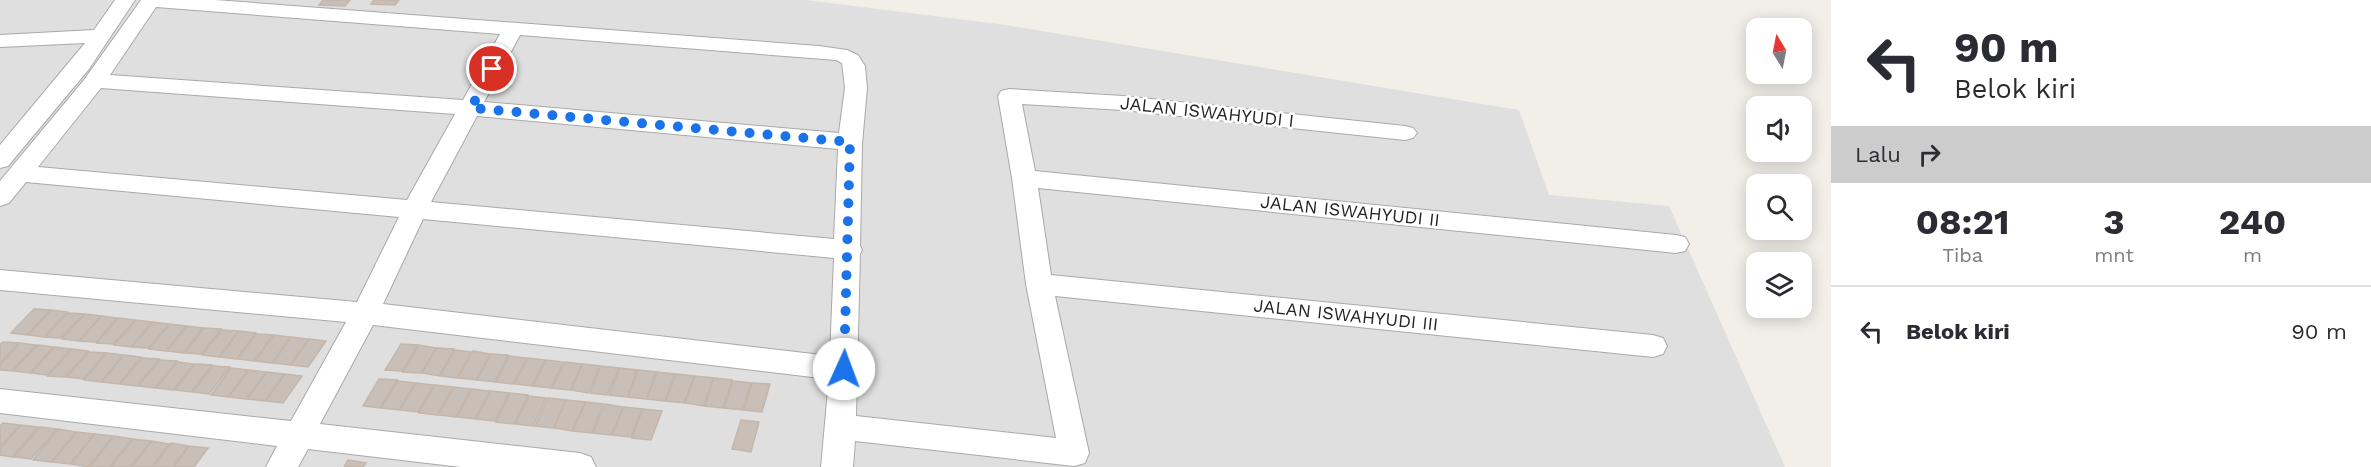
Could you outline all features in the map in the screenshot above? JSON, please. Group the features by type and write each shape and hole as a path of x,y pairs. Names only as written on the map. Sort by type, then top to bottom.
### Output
{"street":[{"path":"0,160 64,86 124,0"},
{"path":"0,197 95,81 151,1 840,54 851,59 855,70 855,104 850,142 849,250 837,467"},
{"path":"282,467 302,433 416,210 513,29"},
{"path":"0,41 100,36"},
{"path":"95,81 471,108 850,142"},
{"name":"JALAN ISWAHYUDI I","path":"1024,178 1009,96 1123,103 1405,133"},
{"path":"20,173 849,250"},
{"path":"841,427 1074,453 1039,284 1024,178"},
{"name":"JALAN ISWAHYUDI II","path":"1024,178 1676,244"},
{"path":"0,280 365,313 844,369"},
{"name":"JALAN ISWAHYUDI III","path":"1039,284 1653,346"},
{"path":"0,401 302,433 580,467"}],"shaded area":[{"path":"0,0 806,0 1006,25 1519,110 1549,195 1669,206 1785,467 0,467"}],"building":[{"path":"323,0 350,0 345,6 319,5"},
{"path":"374,0 399,0 395,5 371,4"},
{"path":"34,309 50,310 27,335 11,333"},
{"path":"51,310 67,312 44,337 28,335"},
{"path":"68,313 84,314 61,338 45,337"},
{"path":"85,314 101,316 79,341 62,339"},
{"path":"102,316 117,318 96,342 79,341"},
{"path":"118,318 135,320 113,344 97,343"},
{"path":"136,320 152,322 131,347 114,345"},
{"path":"153,322 169,324 148,348 132,347"},
{"path":"170,324 186,326 166,351 149,349"},
{"path":"187,326 203,328 183,353 167,351"},
{"path":"204,328 221,329 201,354 185,353"},
{"path":"222,330 238,331 219,357 202,355"},
{"path":"239,331 256,333 236,359 220,357"},
{"path":"256,334 273,335 254,361 238,359"},
{"path":"274,335 290,337 272,363 255,361"},
{"path":"291,337 308,339 290,365 273,363"},
{"path":"309,339 326,341 308,367 291,365"},
{"path":"3,342 19,343 0,363 0,344"},
{"path":"20,343 36,345 12,371 0,370 0,365"},
{"path":"401,344 418,345 402,371 385,370"},
{"path":"38,345 53,347 30,373 13,371"},
{"path":"419,345 436,348 421,373 403,372"},
{"path":"55,347 71,349 47,375 31,373"},
{"path":"437,348 454,349 439,376 422,373"},
{"path":"72,349 88,351 65,377 48,376"},
{"path":"455,350 472,352 457,378 440,376"},
{"path":"473,351 490,354 476,380 458,378"},
{"path":"89,352 106,353 83,379 67,377"},
{"path":"107,353 123,355 101,382 84,380"},
{"path":"491,354 508,355 495,382 477,380"},
{"path":"124,355 141,357 119,384 102,382"},
{"path":"509,356 527,358 513,384 496,382"},
{"path":"142,358 159,359 137,386 120,384"},
{"path":"528,358 545,360 532,386 514,384"},
{"path":"160,360 177,361 155,388 138,386"},
{"path":"546,360 563,362 551,388 533,386"},
{"path":"178,362 194,364 173,390 156,388"},
{"path":"565,362 582,364 570,390 552,388"},
{"path":"195,364 212,365 191,392 175,390"},
{"path":"583,364 600,366 588,393 571,390"},
{"path":"213,366 230,367 209,394 193,392"},
{"path":"601,366 619,368 607,395 590,393"},
{"path":"231,368 248,370 228,397 211,395"},
{"path":"620,368 637,370 627,397 609,395"},
{"path":"249,370 266,372 246,399 229,397"},
{"path":"638,370 656,372 646,399 628,397"},
{"path":"267,372 284,374 265,401 247,399"},
{"path":"657,372 675,374 665,401 647,399"},
{"path":"285,374 302,376 283,403 266,401"},
{"path":"676,374 694,376 684,403 666,401"},
{"path":"695,376 713,378 704,406 685,403"},
{"path":"714,378 732,380 723,408 705,406"},
{"path":"379,379 397,380 380,408 363,406"},
{"path":"398,381 415,383 399,410 381,408"},
{"path":"733,381 751,383 743,410 724,408"},
{"path":"416,383 434,385 418,412 400,410"},
{"path":"752,383 770,384 762,412 744,410"},
{"path":"435,385 453,387 437,415 419,413"},
{"path":"454,387 471,389 456,417 438,415"},
{"path":"472,389 490,391 475,419 457,417"},
{"path":"491,391 509,393 495,421 476,419"},
{"path":"510,393 528,395 514,424 496,422"},
{"path":"529,396 546,398 533,426 515,424"},
{"path":"548,398 566,400 553,428 535,426"},
{"path":"566,400 585,402 572,431 554,428"},
{"path":"586,402 603,404 592,433 573,431"},
{"path":"605,404 623,407 611,435 593,433"},
{"path":"624,407 642,409 631,437 612,435"},
{"path":"643,409 662,411 651,440 632,438"},
{"path":"741,420 759,422 751,452 732,449"},
{"path":"3,423 20,425 0,447 0,426"},
{"path":"21,425 38,427 12,457 0,455 0,449"},
{"path":"40,427 57,429 31,459 14,457"},
{"path":"58,429 76,432 51,462 33,460"},
{"path":"77,432 94,434 70,464 52,462"},
{"path":"95,434 113,436 88,467 71,464"},
{"path":"114,436 132,439 109,467 90,467"},
{"path":"133,439 151,441 130,467 111,467"},
{"path":"152,441 169,444 152,467 132,467"},
{"path":"171,443 188,446 173,467 153,467"},
{"path":"189,446 208,448 194,467 174,467"},
{"path":"348,460 366,463 363,467 344,467"}],"route":[{"path":"492,69 471,108 850,142 849,250 844,369"}]}
